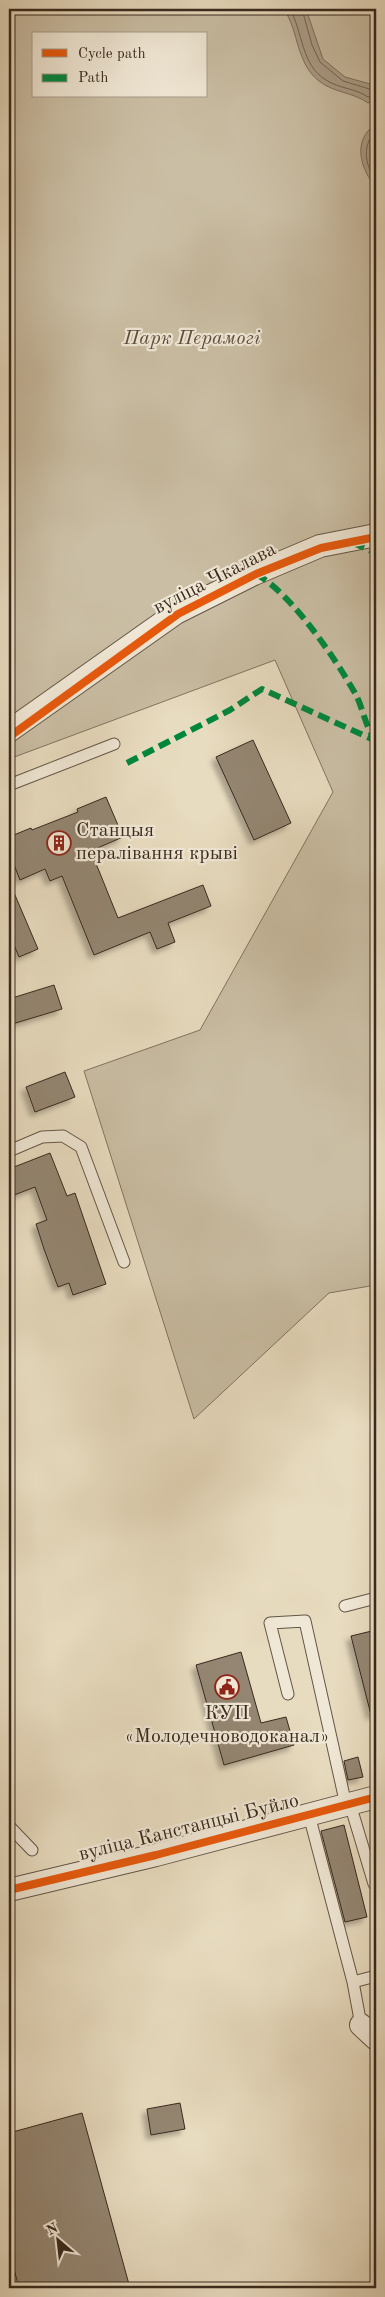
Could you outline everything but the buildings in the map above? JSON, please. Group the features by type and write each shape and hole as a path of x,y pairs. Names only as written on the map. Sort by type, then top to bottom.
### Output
{"street":[{"name":"вуліца Чкалава","path":"9,731 176,613 254,574 320,546 376,535"},
{"name":"вуліца Канстанцыі Буйло","path":"9,1890 156,1855 376,1797"}],"lane":[{"path":"9,785 114,744"},
{"path":"9,1150 42,1137 63,1136 81,1147 124,1262"},
{"path":"345,1606 376,1598"},
{"path":"288,1694 270,1622 306,1621 348,1805 374,1884"},
{"path":"309,1815 353,1982 369,2032"},
{"path":"9,1826 32,1850"},
{"path":"353,1982 376,1976"}],"green space":[{"name":"Парк Перамогі","path":"9,9 376,9 376,1285 329,1293 194,1419 84,1071 200,1030 333,792 275,660 9,759"}],"water":[{"path":"284,9 306,9 323,59 345,77 374,85 376,100 368,103 319,81 306,65 293,27"},
{"path":"376,124 376,188 363,164 361,147 363,138"}],"marked path":[{"path":"353,543 376,553"},
{"path":"256,574 270,583 284,596 312,628 356,695 370,731 376,740"},
{"path":"127,763 230,710 262,689 376,741"}],"cycle path":[{"path":"9,737 178,614 256,574 321,548 376,537"},
{"path":"9,1890 156,1855 376,1797"}],"place":[{"name":"Станцыя пералівання крыві","path":"59,843"},
{"name":"КУП «Молодечноводоканал»","path":"227,1687"}]}
